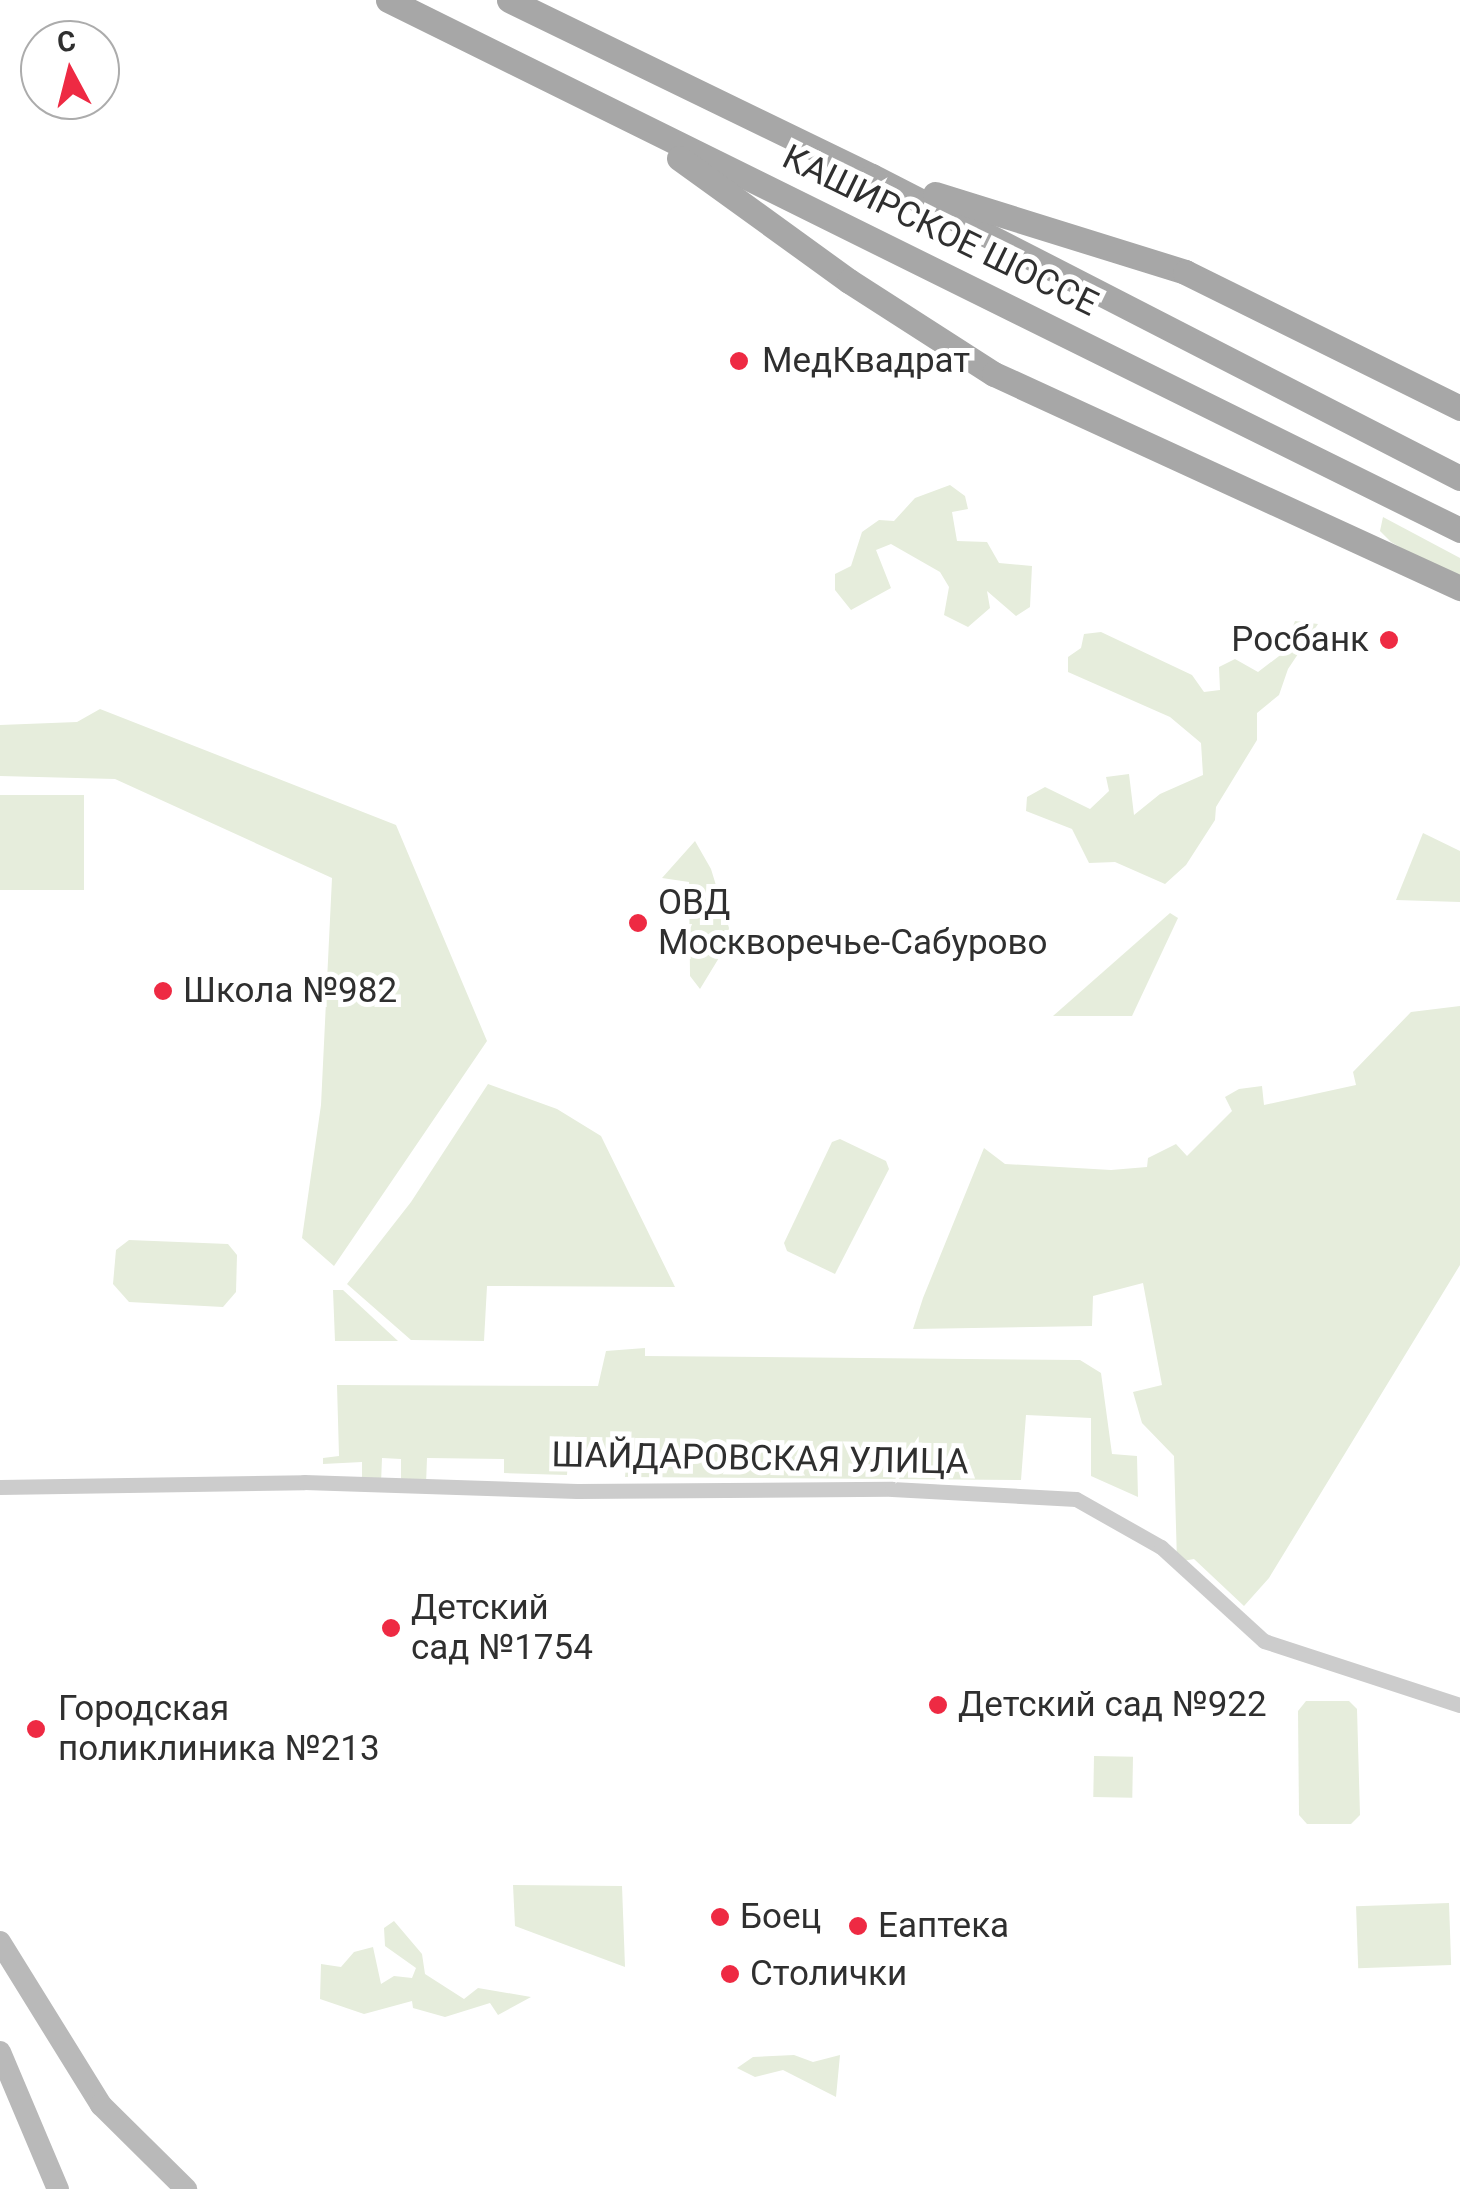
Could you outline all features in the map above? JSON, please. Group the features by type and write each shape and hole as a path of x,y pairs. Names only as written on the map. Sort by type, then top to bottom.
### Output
{"main road":[{"name":"КАШИРСКОЕ ШОССЕ","path":"388,0 1460,530"},
{"name":"КАШИРСКОЕ ШОССЕ","path":"509,0 872,176 1460,478"},
{"path":"618,116 922,330 1019,386 1460,588"},
{"path":"872,176 1185,272 1460,408"},
{"path":"0,1942 101,2105 186,2189"},
{"path":"0,2052 57,2187"}],"street":[{"name":"ШАЙДАРОВСКАЯ УЛИЦА","path":"0,1487 304,1482 577,1491 892,1489 1076,1500 1161,1547 1264,1640 1460,1705"}],"green space":[{"path":"950,485 965,496 968,509 952,512 957,541 987,542 999,563 1032,566 1030,607 1016,616 987,591 990,608 968,627 944,615 949,587 940,572 891,544 876,550 891,588 851,610 835,590 835,574 851,566 862,532 879,520 894,521 915,498"},
{"path":"1383,517 1460,558 1460,582 1391,542 1380,531"},
{"path":"1295,621 1318,624 1288,669 1279,695 1257,713 1257,740 1216,807 1215,820 1186,865 1165,884 1115,862 1089,863 1072,829 1026,811 1027,797 1045,787 1090,809 1109,791 1106,777 1129,774 1134,815 1160,794 1203,775 1201,743 1170,717 1068,672 1068,657 1081,648 1084,634 1101,632 1192,675 1204,692 1220,690 1219,667 1235,659 1258,672 1283,653"},
{"path":"100,709 396,825 487,1041 334,1266 302,1238 321,1105 332,878 115,779 0,776 0,725 77,722"},
{"path":"0,795 84,795 84,890 0,890"},
{"path":"1423,833 1460,851 1460,902 1396,900"},
{"path":"695,841 711,869 729,928 725,948 700,989 690,976 689,882 662,878"},
{"path":"1170,913 1178,918 1132,1016 1053,1016"},
{"path":"1460,1006 1460,1265 1269,1578 1244,1606 1194,1559 1177,1562 1174,1456 1142,1423 1133,1392 1162,1385 1143,1283 1093,1296 1092,1326 913,1329 923,1298 984,1148 1005,1164 1111,1170 1147,1167 1148,1158 1176,1144 1187,1156 1232,1111 1225,1097 1239,1089 1262,1086 1264,1105 1356,1085 1353,1072 1411,1012"},
{"path":"488,1084 557,1109 601,1136 675,1287 487,1286 484,1341 411,1340 347,1284 411,1202"},
{"path":"840,1139 886,1161 889,1169 835,1274 787,1251 784,1243 832,1142"},
{"path":"129,1240 228,1244 237,1255 236,1292 223,1307 129,1302 113,1284 116,1250"},
{"path":"333,1290 343,1290 398,1341 335,1341"},
{"path":"645,1348 645,1356 1080,1360 1101,1373 1112,1454 1137,1456 1138,1497 1091,1476 1091,1418 1026,1415 1021,1480 625,1477 626,1464 568,1461 567,1475 504,1473 504,1459 427,1458 426,1485 401,1485 401,1459 382,1458 381,1484 362,1482 362,1462 323,1464 323,1458 339,1456 337,1385 598,1386 606,1351"},
{"path":"1306,1701 1349,1701 1357,1709 1360,1815 1351,1824 1307,1824 1299,1815 1298,1711"},
{"path":"1094,1756 1133,1757 1132,1798 1093,1797"},
{"path":"513,1885 622,1886 625,1967 515,1926"},
{"path":"1449,1903 1451,1965 1358,1968 1356,1906"},
{"path":"394,1921 422,1954 425,1974 464,1999 478,1988 531,1997 498,2015 490,2003 445,2017 413,2008 412,2001 364,2014 320,1999 321,1964 341,1967 354,1952 373,1947 381,1984 394,1976 412,1978 416,1968 385,1946 384,1928"},
{"path":"794,2055 813,2062 840,2055 836,2097 783,2070 755,2077 737,2068 753,2057"}],"place":[{"name":"МедКвадрат","path":"739,361"},
{"name":"Росбанк","path":"1389,640"},
{"name":"ОВД Москворечье-Сабурово","path":"638,923"},
{"name":"Школа №982","path":"163,991"},
{"name":"Детский сад №1754","path":"391,1628"},
{"name":"Детский сад №922","path":"938,1705"},
{"name":"Городская поликлиника №213","path":"36,1729"},
{"name":"Боец","path":"720,1917"},
{"name":"Еаптека","path":"858,1926"},
{"name":"Столички","path":"730,1974"}]}
